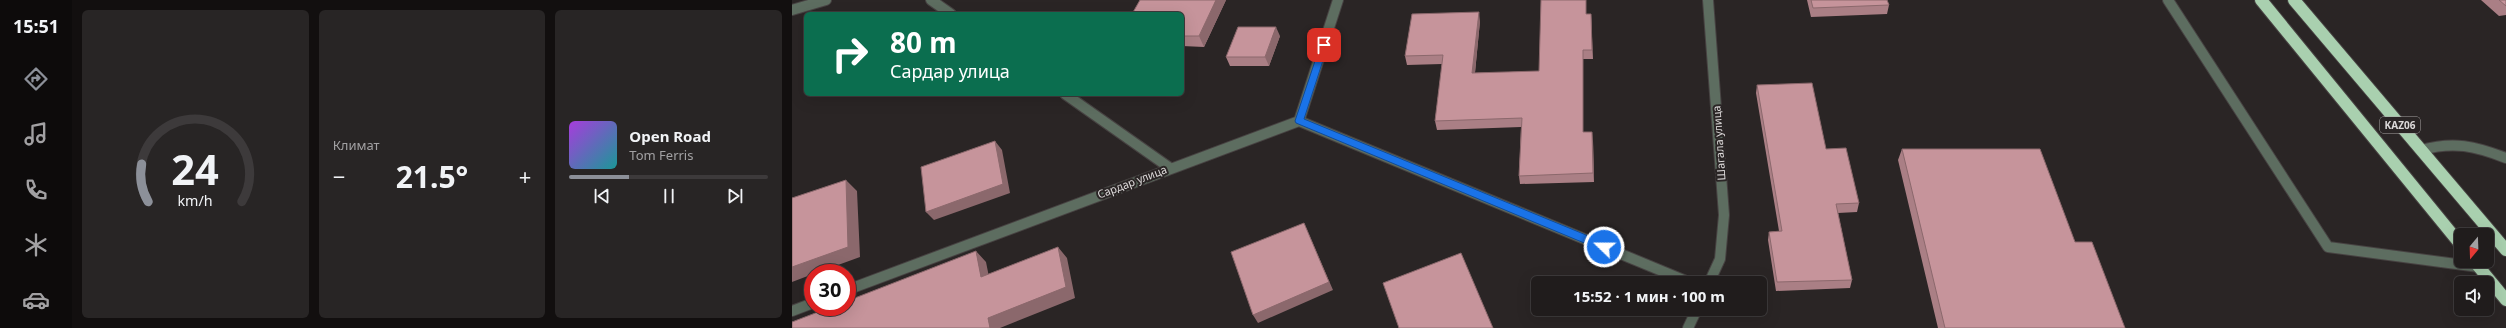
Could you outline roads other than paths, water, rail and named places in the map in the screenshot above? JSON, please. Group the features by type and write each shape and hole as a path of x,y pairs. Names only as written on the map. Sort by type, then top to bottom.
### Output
{"highway":[{"name":"KАZ06","path":"2261,0 2454,236"},
{"name":"KАZ06","path":"2294,0 2506,250"},
{"path":"2480,268 2506,300"}],"street":[{"path":"792,10 826,0"},
{"path":"931,0 948,12"},
{"path":"1338,0 1299,121 1675,276"},
{"name":"Шагала улица","path":"1708,0 1724,215 1720,259 1712,276"},
{"path":"2168,0 2328,247 2454,261"},
{"path":"1068,96 1170,168"},
{"name":"Сардар улица","path":"856,287 1299,121"},
{"path":"2421,150 2444,144 2483,150 2506,158"},
{"path":"792,311 804,306"},
{"path":"1688,328 1694,316"}]}
